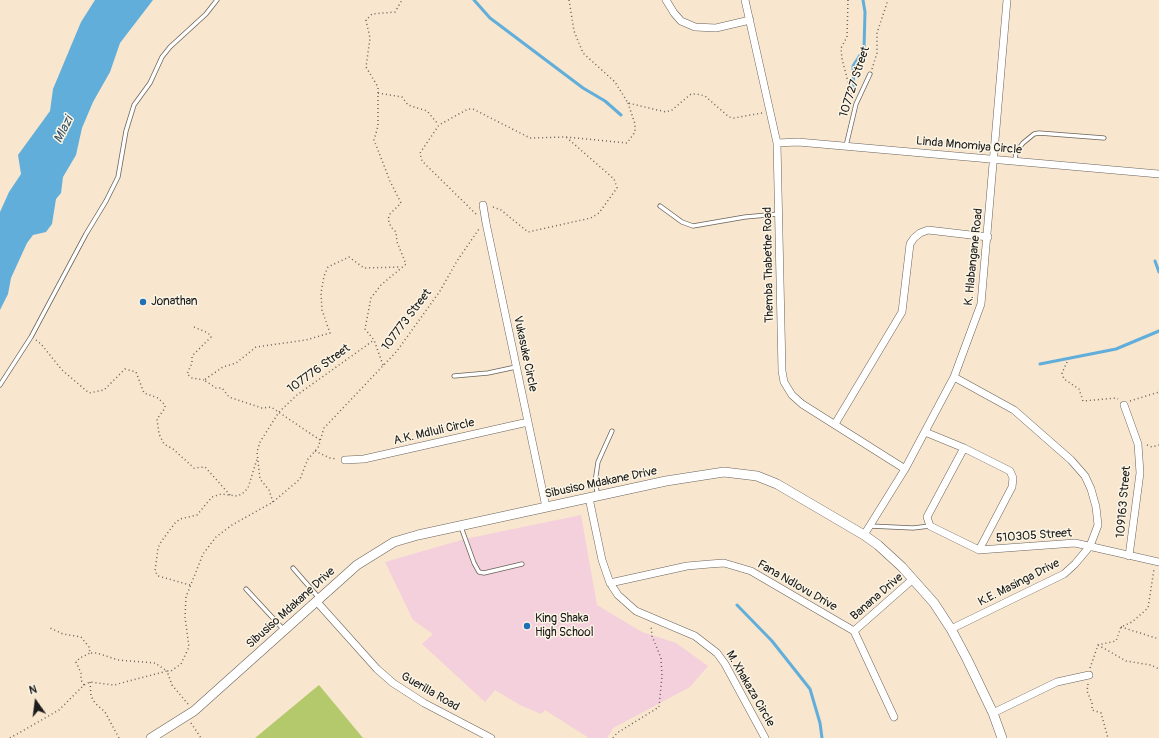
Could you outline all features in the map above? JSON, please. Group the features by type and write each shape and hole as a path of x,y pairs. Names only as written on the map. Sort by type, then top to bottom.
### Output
{"street":[{"path":"666,0 681,21 695,27 716,28 750,20"},
{"name":"Themba Thabethe Road","path":"745,0 777,143 782,371 784,382 792,395 802,404 905,469"},
{"name":"K. Hlabangane Road","path":"864,535 905,469 954,377 981,304 988,237 1007,0"},
{"name":"Linda Mnomiya Circle","path":"777,143 798,142 1159,174"},
{"name":"Vukasuke Circle","path":"483,205 546,507"},
{"path":"835,424 902,312 910,244 914,238 920,232 928,230 988,237"},
{"name":"K.E. Masinga Drive","path":"951,629 1064,574 1090,546 1098,525 1092,489 1085,476 1071,460 1014,410 954,377"},
{"name":"109163 Street","path":"1124,405 1138,444 1140,473 1129,556"},
{"name":"A.K. Mdluli Circle","path":"345,460 364,459 528,422"},
{"name":"510305 Street","path":"925,432 964,448 1010,471 1013,478 1012,487 979,550"},
{"path":"964,448 927,517 930,526 979,550"},
{"name":"Sibusiso Mdakane Drive","path":"151,738 191,714 357,565 394,542 418,535 546,507 704,474 724,472 757,476 777,484 864,535 878,545 913,579 934,603 951,629 993,713 1002,738"},
{"name":"M. Xhakaza Circle","path":"589,498 602,560 610,583 618,595 626,604 636,611 652,620 695,636 717,653 725,664 765,738"},
{"name":"510305 Street","path":"979,550 1075,543 1157,561"},
{"name":"Fana Ndlovu Drive","path":"610,583 687,566 724,563 751,571 854,631"},
{"name":"Banana Drive","path":"854,631 913,579"},
{"name":"Guerilla Road","path":"318,601 377,669 393,683 424,703 491,738"},
{"path":"854,631 894,717"},
{"path":"993,713 1057,682 1088,675"}],"lane":[{"path":"0,385 31,337 118,177 126,131 134,105 150,83 160,61 170,47 206,14 217,0"},
{"name":"107727 Street","path":"846,147 856,104 870,74"},
{"path":"1015,161 1016,152 1023,143 1034,134 1039,133 1104,138"},
{"path":"660,206 682,222 693,226 745,217 778,214"},
{"path":"454,376 488,373 516,367"},
{"path":"598,496 595,482 598,462 612,431"},
{"path":"461,526 474,563 479,572 484,573 522,564"},
{"path":"870,526 913,528 930,526"},
{"path":"293,568 318,601"},
{"path":"246,589 284,631"}],"path":[{"path":"383,366 374,340 365,329 371,298 381,285 406,264 406,262 397,242 396,232 388,219 390,214 401,202 390,181 374,140 378,126 378,87 366,67 370,38 366,20 372,14 395,12 402,0"},
{"path":"486,223 428,169 422,161 420,153 439,125 468,109 474,109 530,138 566,137 627,143 635,132 635,124 628,102 615,82 583,53 574,31 569,0"},
{"path":"848,0 847,37 841,48 844,71 856,104"},
{"name":"107727 Street","path":"870,74 877,53 877,33 888,0"},
{"path":"378,93 402,97 408,105 427,111 439,125"},
{"path":"628,102 666,112 672,110 691,94 697,94 705,96 729,117 734,118 771,112"},
{"path":"483,205 501,210 528,232 590,218 599,213 617,188 614,179 566,137"},
{"name":"107773 Street","path":"90,682 114,685 171,671 181,664 189,647 185,617 186,597 203,554 216,537 232,525 273,502 300,479 308,459 318,448 324,428 397,350 440,291 476,232 486,223"},
{"path":"204,380 223,367 236,363 256,347 306,340 330,333 322,310 321,293 324,276 328,266 350,257 364,268 402,267"},
{"path":"194,327 208,333 211,337 192,356 192,363 187,374 192,378 204,380 216,388 222,388 229,397 262,408 271,407 320,440"},
{"path":"31,337 41,344 62,370 86,392 100,392 104,390 125,369 136,372 144,393 158,398 165,405 165,408 157,419 159,434 164,444 173,449 194,468 204,467 230,495"},
{"name":"107776 Street","path":"273,502 269,490 260,479 257,458 260,442 279,412 297,395 374,340"},
{"path":"1066,362 1062,373 1064,378 1079,389 1083,402 1116,398 1124,405 1134,399 1159,392"},
{"path":"1138,444 1143,443 1152,448 1159,445"},
{"path":"315,451 330,458 345,460"},
{"path":"190,585 158,576 155,571 158,548 161,542 168,530 180,519 197,515 212,497 221,494 242,494 248,488 257,458"},
{"path":"1121,626 1132,622 1148,608 1157,561"},
{"path":"613,738 617,733 659,707 662,676 661,658 652,636 652,620"},
{"path":"1121,626 1159,639"},
{"path":"1098,645 1116,641 1121,626"},
{"path":"50,628 63,634 81,637 89,647 90,653"},
{"path":"1098,645 1126,661 1151,665 1159,669"},
{"path":"1098,645 1088,675 1087,691 1092,703 1092,710 1101,713 1108,738"},
{"path":"84,685 80,680 81,673 76,662 80,658 90,653 97,653 118,660 155,663 167,671 172,685 191,714 201,738"},
{"path":"10,738 59,710 84,685 90,682 91,696 95,703 105,712 119,738"}],"shaded area":[{"name":"King Shaka High School","path":"581,515 597,605 642,632 676,643 708,666 690,687 613,728 607,738 589,738 545,710 541,714 520,705 495,690 485,702 422,644 433,634 413,620 385,562 465,539"}],"green space":[{"path":"319,685 363,738 255,738"}],"water":[{"name":"Mlazi","path":"95,0 153,0 120,43 110,72 93,102 82,128 76,155 63,177 61,193 56,199 52,224 46,232 33,235 27,243 11,278 8,294 0,310 0,212 9,192 21,174 18,155 50,111 53,89 81,22"}],"waterway":[{"path":"474,0 490,18 583,88 605,101 621,115"},
{"path":"854,91 853,66 864,49 865,12 863,0"},
{"path":"1155,261 1159,272"},
{"path":"1040,364 1116,349 1159,331"},
{"path":"737,605 772,641 810,689 820,723 822,738"}],"place":[{"name":"Jonathan","path":"143,302"},
{"name":"King Shaka High School","path":"527,626"}]}
